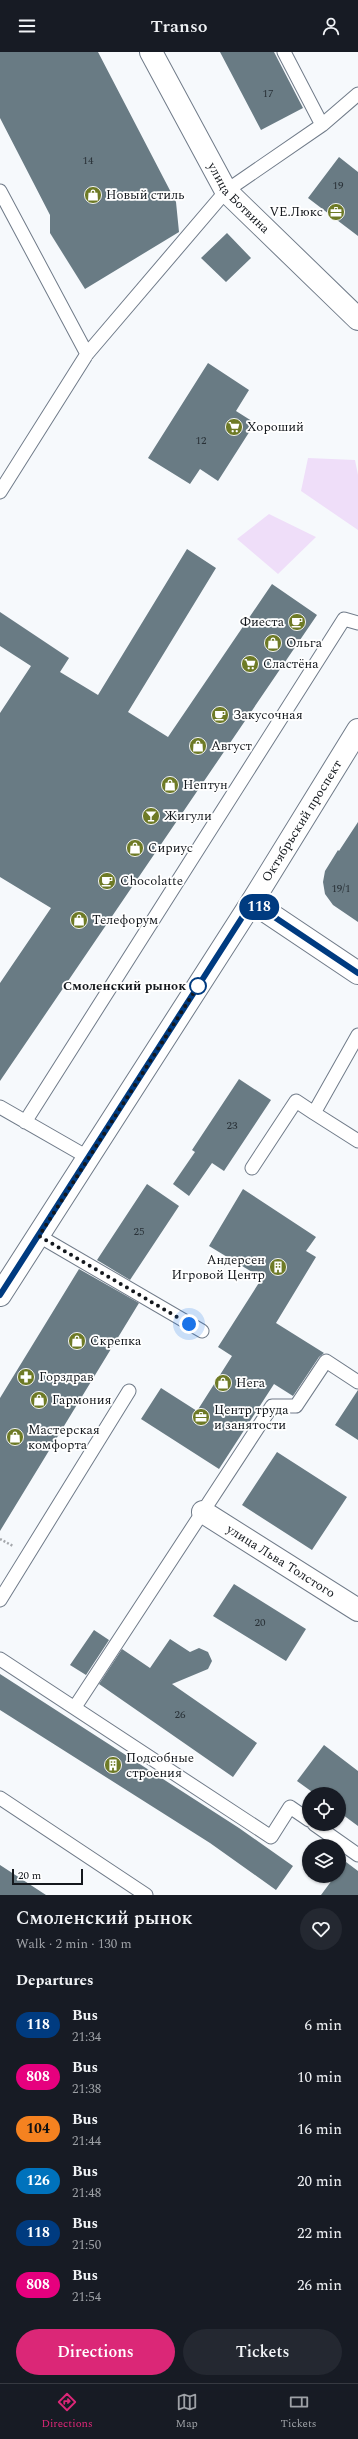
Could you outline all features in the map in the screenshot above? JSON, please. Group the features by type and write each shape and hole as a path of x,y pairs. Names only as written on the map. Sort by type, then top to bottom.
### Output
{"main road":[{"name":"улица Ботвина","path":"151,52 226,191 358,319"},
{"name":"Октябрьский проспект","path":"0,1295 252,902 358,730"},
{"path":"252,902 358,973"},
{"name":"улица Льва Толстого","path":"203,1512 358,1610"}],"lane":[{"path":"284,52 322,125"},
{"path":"0,492 86,354 226,191 322,125 358,94"},
{"path":"0,191 86,354"},
{"path":"25,1122 344,619 358,623"},
{"path":"314,1113 358,1035"},
{"path":"252,1168 296,1101 358,1141"},
{"path":"0,1107 88,1158"},
{"path":"39,1236 202,1331"},
{"path":"75,1707 272,1406 296,1406 326,1361 358,1382"},
{"path":"0,1600 129,1391"},
{"path":"0,1659 271,1837 290,1807 302,1815"},
{"path":"0,1798 146,1895"},
{"path":"324,1831 358,1855"}],"shaded area":[{"path":"308,458 355,460 358,475 358,530 301,491"},
{"path":"269,514 316,537 278,574 237,539"}],"building":[{"path":"0,52 98,52 176,202 179,232 85,289 50,233 50,215 0,118"},
{"path":"220,52 274,52 303,108 261,130"},
{"path":"339,157 358,172 358,236 308,198"},
{"path":"227,233 251,258 226,282 201,258"},
{"path":"208,363 249,390 236,411 255,423 218,481 200,469 190,484 148,458"},
{"path":"187,549 216,568 128,712 168,737 272,584 317,615 0,1081 0,983 51,908 0,877 0,713 31,666 0,646 0,612 69,658 60,672 98,695"},
{"path":"358,822 358,922 333,905 325,894 323,882 325,871"},
{"path":"239,1079 271,1100 224,1171 212,1163 189,1196 173,1184 195,1152 192,1150"},
{"path":"147,1184 179,1206 130,1280 97,1260"},
{"path":"243,1189 316,1237 306,1251 316,1257 276,1323 324,1353 319,1357 293,1396 274,1384 219,1469 141,1419 161,1388 197,1411 232,1356 218,1347 262,1278 209,1246"},
{"path":"79,1269 139,1303 0,1531 0,1398"},
{"path":"358,1390 358,1440 335,1425"},
{"path":"277,1452 347,1497 312,1550 242,1505"},
{"path":"234,1584 306,1629 286,1661 213,1616"},
{"path":"94,1630 109,1640 86,1675 70,1665"},
{"path":"170,1639 190,1652 199,1648 208,1652 212,1661 208,1669 172,1684 257,1743 233,1777 99,1684 122,1649 150,1668"},
{"name":"Подсобные строения","path":"0,1674 239,1828 293,1866 276,1890 210,1843 0,1710"},
{"path":"324,1745 358,1771 358,1826 346,1817 346,1787 305,1787 297,1781"},
{"path":"346,1862 358,1871 358,1895 321,1895 330,1883 346,1883"},
{"path":"0,1865 46,1895 0,1895"}],"bus line":[{"name":"118","path":"0,1295 252,902 358,973"}],"place":[{"name":"Новый стиль","path":"93,195"},
{"name":"VE.Люкс","path":"336,212"},
{"name":"Хороший","path":"234,427"},
{"name":"Фиеста","path":"297,622"},
{"name":"Ольга","path":"273,643"},
{"name":"Сластёна","path":"250,664"},
{"name":"Закусочная","path":"220,715"},
{"name":"Август","path":"198,746"},
{"name":"Нептун","path":"170,785"},
{"name":"Жигули","path":"151,816"},
{"name":"Сириус","path":"135,848"},
{"name":"Chocolatte","path":"107,881"},
{"name":"Телефорум","path":"79,920"},
{"name":"Смоленский рынок","path":"198,986"},
{"name":"Андерсен Игровой Центр","path":"278,1267"},
{"name":"Скрепка","path":"77,1341"},
{"name":"Горздрав","path":"26,1377"},
{"name":"Нега","path":"223,1383"},
{"name":"Гармония","path":"39,1400"},
{"name":"Центр труда и занятости","path":"201,1417"},
{"name":"Мастерская комфорта","path":"15,1437"},
{"name":"Подсобные строения","path":"113,1765"}],"route":[{"path":"189,1324 39,1236 198,986"}]}
